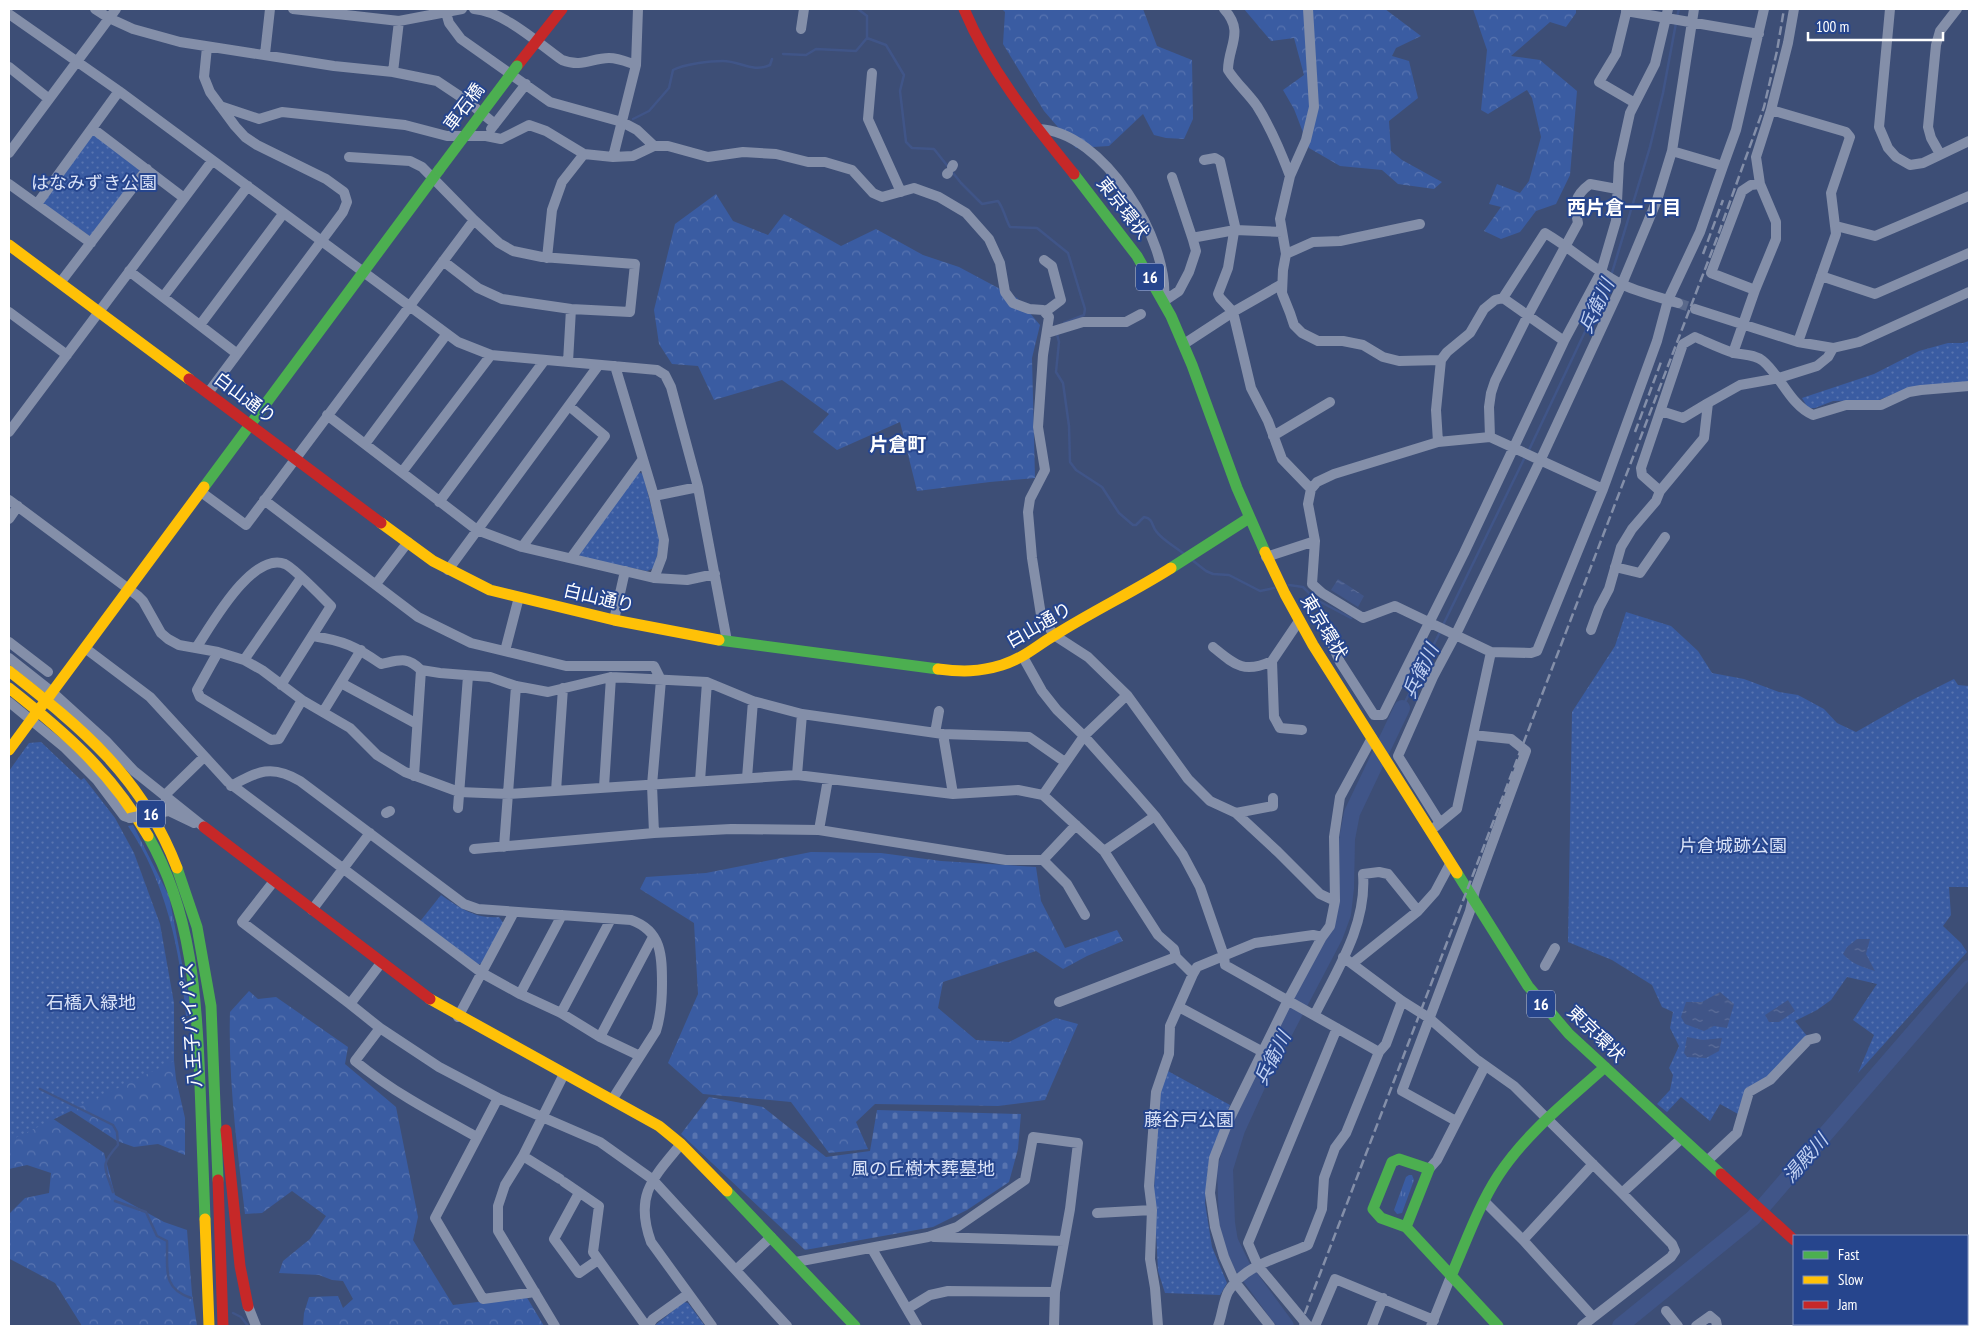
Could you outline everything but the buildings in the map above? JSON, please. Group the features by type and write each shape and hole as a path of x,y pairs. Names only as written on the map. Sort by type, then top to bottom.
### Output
{"main road":[{"name":"車石橋","path":"9,750 535,41 562,9"},
{"name":"東京環状","path":"964,9 987,60 1004,85 1122,234 1164,301 1184,344 1249,518 1283,592 1299,621 1472,900 1528,986 1569,1034 1793,1239"},
{"name":"白山通り","path":"9,245 448,570 490,590 614,620 727,641 964,672 1001,665 1023,657 1054,635 1148,582 1249,518"},
{"name":"八王子バイパス","path":"9,671 66,716 99,747 125,777 156,823 176,863 193,909 204,954 210,1006 223,1326"},
{"name":"八王子バイパス","path":"9,688 71,738 114,784 132,809 153,845 164,868 180,913 190,957 197,1007 209,1326"},
{"path":"204,827 438,1005 659,1126 681,1144 796,1262 851,1325"},
{"name":"16","path":"211,1031 222,1090 240,1266 248,1306"},
{"path":"1451,1276 1484,1201 1511,1156 1546,1119 1605,1067"},
{"path":"1406,1227 1429,1169 1399,1159 1392,1162 1373,1209 1381,1218 1406,1227 1498,1326"}],"street":[{"path":"94,9 109,18 142,32 180,42 334,66 393,72 437,81 467,101 495,124"},
{"path":"9,153 116,9"},
{"path":"265,54 270,9"},
{"path":"293,9 399,21 445,10 462,9"},
{"path":"474,9 504,12 535,41 569,63 589,63 607,58 620,59 636,65"},
{"path":"613,157 636,65 638,9"},
{"path":"801,29 804,9"},
{"path":"1224,9 1235,31 1234,42 1228,60 1228,70 1256,105 1280,150 1290,176"},
{"path":"1308,9 1314,107 1308,134 1290,176 1280,219 1286,254 1282,293 1294,325 1302,333 1318,341 1363,345 1383,357 1398,361 1441,360"},
{"path":"1440,823 1398,756 1452,632 1540,461 1618,282 1657,200 1672,151 1690,22 1694,9"},
{"path":"1602,489 1490,436 1438,442 1334,474 1317,482 1311,489 1308,504 1315,541 1312,584 1322,593 1363,618 1395,606 1490,652 1531,653 1537,651 1602,489 1657,341 1668,300 1700,232 1736,130 1764,9"},
{"path":"1734,353 1755,290 1776,239 1776,222 1760,184 1756,157 1771,110 1788,43 1794,9"},
{"path":"1890,9 1880,127 1888,148 1896,157 1910,165 1922,163 1969,141"},
{"path":"1940,154 1930,138 1928,127 1933,61 1940,31 1957,9"},
{"path":"445,10 449,23 461,39 550,102 622,122 637,130 654,146"},
{"path":"1635,103 1599,82 1616,54 1626,10 1668,16 1690,22 1759,34"},
{"path":"9,14 119,91 446,335 458,342 491,355 657,370 665,375 698,487 727,641"},
{"path":"1331,642 1340,662 1374,715 1382,715 1433,623 1564,341 1603,273 1616,221 1619,163 1630,113 1655,64 1668,16"},
{"path":"393,72 399,21"},
{"path":"207,47 204,78 210,92 235,126 251,141 326,179 344,192 347,202 343,212 208,393"},
{"path":"9,68 49,99"},
{"path":"872,73 868,119 901,192"},
{"path":"486,136 526,84"},
{"path":"37,204 119,91"},
{"path":"220,106 259,119 282,112 405,125 447,136 486,136 501,139 529,125 546,131 584,154 613,157 633,156 654,146 668,146 708,157 743,152 776,154 808,162 825,162 852,170 873,193 882,197 914,188 933,194 966,213 989,239 1000,263 1005,292 1013,303 1029,309 1042,310 1049,317 1038,427 1045,470 1030,499 1028,512 1032,558 1041,614 1054,635 1088,657 1127,695 1188,779 1210,801 1236,813 1314,889 1335,901"},
{"path":"1771,110 1846,132 1850,136 1831,193 1836,234 1798,342"},
{"path":"92,128 184,198"},
{"path":"1038,128 1052,129 1073,139 1102,160 1129,193 1143,218 1160,262 1166,286 1164,301"},
{"path":"1672,151 1723,166"},
{"path":"547,258 552,210 562,182 584,154"},
{"path":"349,157 410,161 436,174 474,220 499,243 513,251 547,258 635,264 630,312 571,309 502,299 478,288 443,261"},
{"path":"1204,160 1216,158 1220,161 1235,230 1228,268 1218,294 1233,312 1251,388 1268,421 1282,459 1311,489"},
{"path":"9,432 212,161"},
{"path":"60,283 147,170"},
{"path":"1164,301 1178,291 1189,272 1196,251 1172,177"},
{"path":"9,184 91,243"},
{"path":"1490,436 1490,393 1527,316 1578,223 1574,208 1578,193 1590,184 1618,188"},
{"path":"1755,290 1711,273 1742,192 1750,185 1760,184"},
{"path":"163,297 248,186"},
{"path":"1836,226 1876,236 1969,196"},
{"path":"200,325 283,214"},
{"path":"201,492 246,525 474,220"},
{"path":"1286,254 1313,242 1340,242 1420,224"},
{"path":"1193,240 1197,237 1235,230 1282,232"},
{"path":"1438,442 1436,410 1441,360 1447,352 1470,333 1484,309 1495,300 1503,298 1545,233 1618,282 1678,303"},
{"path":"1821,276 1875,294 1969,253"},
{"path":"1044,260 1052,266 1061,300 1045,312"},
{"path":"129,271 236,353"},
{"path":"1184,344 1233,312 1282,284"},
{"path":"1695,309 1798,342 1833,348 1859,342 1969,292"},
{"path":"1503,298 1564,341"},
{"path":"568,362 571,309"},
{"path":"9,312 67,355"},
{"path":"1047,334 1083,322 1126,322 1141,314"},
{"path":"365,444 446,335"},
{"path":"1660,491 1642,475 1641,468 1683,344 1695,337 1734,353 1753,356 1762,360 1779,378 1792,397 1813,414 1846,405 1881,405 1909,392 1969,386"},
{"path":"1661,411 1682,418 1740,385 1779,378 1817,366 1828,357 1833,348"},
{"path":"402,472 491,355"},
{"path":"439,502 544,361"},
{"path":"448,570 598,366"},
{"path":"615,366 654,496 664,540 662,557 654,578"},
{"path":"1273,436 1330,402"},
{"path":"1591,630 1599,608 1609,589 1621,547 1632,529 1656,501 1660,491 1704,438 1708,403"},
{"path":"522,547 605,436 569,406"},
{"path":"328,415 477,530 522,547 654,578 687,580 714,574"},
{"path":"571,558 643,458"},
{"path":"654,496 698,487"},
{"path":"9,500 143,601 161,633 179,644 218,652 244,660 262,670 302,700 350,728 377,755 414,776 459,792 509,794 797,775 953,794 1018,790 1043,795 1104,851 1158,935 1174,948 1176,957 1193,974"},
{"path":"264,500 418,617 445,632 471,643 566,666 654,666 662,680 652,785 654,833"},
{"path":"9,519 18,506"},
{"path":"1615,567 1640,573 1665,537"},
{"path":"1266,557 1315,541"},
{"path":"376,584 408,542"},
{"path":"196,648 232,593 250,574 271,564 284,564 331,606 281,685"},
{"path":"614,620 625,571"},
{"path":"244,660 301,578"},
{"path":"505,651 519,597"},
{"path":"1213,647 1236,666 1259,667 1272,661 1299,621"},
{"path":"313,636 340,640 362,650 381,664 404,659 413,662 421,670 490,677 516,686 548,692 611,677 708,682 753,701 802,714 939,733 1029,737 1066,762"},
{"path":"9,642 48,672"},
{"path":"85,648 150,697 231,786 482,973 520,994 561,1013 600,1037 640,1056"},
{"path":"323,712 362,650"},
{"path":"218,652 197,690 200,697 270,740 279,739 302,700"},
{"path":"1430,831 1457,809 1490,652"},
{"path":"1023,657 1042,691 1056,710 1084,736 1155,816 1183,855 1200,888 1224,956 1225,965 1379,1052"},
{"path":"9,658 106,741 134,771 204,827"},
{"path":"1272,661 1274,717 1280,728 1302,730"},
{"path":"414,776 421,670"},
{"path":"458,808 468,676"},
{"path":"604,788 611,677"},
{"path":"700,781 708,682"},
{"path":"341,683 417,724"},
{"path":"504,847 516,686"},
{"path":"556,791 563,688"},
{"path":"1043,795 1084,736 1127,695"},
{"path":"747,778 753,701"},
{"path":"9,702 32,718 71,754 97,780 124,816 130,818 163,812 204,827"},
{"path":"939,711 939,733 953,794"},
{"path":"797,775 802,714"},
{"path":"1456,1121 1402,1091 1470,912 1472,900 1526,751 1511,738 1473,735"},
{"path":"1270,1326 1235,1282 1224,1257 1215,1227 1210,1193 1214,1158 1228,1122 1263,1052 1291,1002 1322,937 1330,926 1335,901 1334,837 1340,797 1374,741"},
{"path":"163,812 165,795 204,756"},
{"path":"231,786 259,772 276,771 288,773 300,780 464,904 478,910 631,920 649,930 662,957 662,1005 656,1031 612,1100"},
{"path":"819,830 828,779"},
{"path":"1236,813 1273,806 1273,798"},
{"path":"1104,851 1155,816"},
{"path":"1043,860 1076,825"},
{"path":"474,849 654,833 731,829 819,830 1006,860 1043,860 1068,884 1085,915"},
{"path":"312,910 370,833"},
{"path":"1353,963 1418,911 1434,892 1450,864"},
{"path":"1313,1013 1357,928 1362,910 1363,874 1379,872 1388,874 1418,911"},
{"path":"274,881 242,922 380,1028 439,1067 498,1098 600,1142 652,1179 784,1323 772,1326"},
{"path":"458,1017 514,912"},
{"path":"520,994 562,915"},
{"path":"561,1013 611,919"},
{"path":"1158,1326 1155,1288 1150,1259 1152,1210 1149,1186 1156,1092 1169,1054 1170,1026 1197,967 1265,941 1313,935 1322,937"},
{"path":"600,1037 653,937"},
{"path":"1545,966 1555,948"},
{"path":"1059,1002 1176,957"},
{"path":"1343,957 1402,1001 1429,1018 1485,1066 1514,1086 1672,1244 1675,1251 1672,1257 1582,1326"},
{"path":"350,1004 381,963"},
{"path":"1218,1326 1227,1294 1235,1282 1258,1266 1308,1245 1322,1209 1324,1178 1335,1148 1346,1133 1379,1052 1386,1044 1402,1001"},
{"path":"1179,1007 1263,1052"},
{"path":"380,1028 355,1061 382,1083 408,1099 477,1136"},
{"path":"1308,1326 1258,1266 1248,1243 1337,1028"},
{"path":"1707,1161 1737,1134 1749,1092 1770,1080 1808,1040 1816,1038"},
{"path":"1429,1169 1437,1160 1485,1066"},
{"path":"555,1326 498,1231 497,1218 498,1206 504,1185 523,1156 564,1074"},
{"path":"498,1098 435,1218 483,1299 535,1292"},
{"path":"796,1262 928,1237 957,1227 1026,1180 1033,1137 1078,1143 1070,1209 1055,1292 1054,1326"},
{"path":"1622,1193 1682,1138"},
{"path":"681,1144 652,1179 646,1195 646,1228 651,1242 712,1326"},
{"path":"523,1156 599,1206 592,1252 647,1326 653,1319 688,1294"},
{"path":"1523,1240 1592,1164"},
{"path":"579,1193 554,1239 579,1272 598,1260"},
{"path":"1484,1201 1523,1240 1593,1317"},
{"path":"1097,1214 1152,1210"},
{"path":"736,1270 771,1237"},
{"path":"928,1237 1064,1241"},
{"path":"872,1249 917,1326"},
{"path":"1316,1326 1335,1280 1383,1298 1433,1323 1451,1276"},
{"path":"907,1309 930,1295 948,1292 1055,1292"},
{"path":"1372,1326 1383,1298"},
{"path":"248,1306 256,1326"},
{"path":"1666,1312 1678,1326"},
{"path":"1696,1326 1710,1316 1716,1321 1717,1326"}],"green space":[{"path":"1002,9 1143,9 1157,46 1192,60 1193,119 1184,139 1154,135 1143,114 1109,146 1076,148 1044,111 1003,44 1005,12"},
{"path":"1244,9 1385,9 1421,36 1396,48 1392,56 1409,61 1418,98 1389,121 1391,151 1402,160 1442,182 1434,189 1398,184 1382,170 1340,166 1309,148 1294,109 1283,90 1304,75 1294,38 1271,41"},
{"path":"1473,9 1576,9 1576,13 1566,27 1550,22 1511,56 1540,60 1577,91 1570,175 1556,204 1536,211 1520,232 1501,239 1484,231 1501,207 1489,204 1497,184 1520,193 1529,181 1541,137 1532,98 1527,90 1488,114 1481,110 1487,50"},
{"name":"はなみずき公園","path":"93,133 141,170 91,237 42,203"},
{"path":"716,194 733,221 768,235 784,214 841,246 876,229 923,255 959,267 1017,298 1040,325 1032,358 1035,478 917,491 900,422 837,450 813,432 829,414 782,380 714,400 698,366 672,364 659,344 654,310 675,224"},
{"path":"1969,341 1969,382 1906,389 1879,400 1833,401 1815,408 1808,408 1802,398 1874,374 1919,351 1948,343"},
{"path":"638,472 643,474 660,543 654,568 647,571 581,558 579,553"},
{"name":"片倉城跡公園","path":"1626,612 1671,626 1698,651 1712,673 1744,679 1779,692 1798,695 1824,709 1837,723 1856,732 1912,700 1954,679 1958,685 1969,686 1969,887 1949,887 1951,915 1943,926 1961,943 1967,952 1858,1073 1874,1035 1853,1020 1877,984 1847,977 1831,1000 1817,1010 1795,1021 1807,1036 1768,1079 1749,1088 1738,1114 1720,1104 1710,1121 1681,1097 1667,1112 1657,1104 1670,1090 1673,1075 1669,1068 1679,1046 1670,1028 1673,1012 1662,1007 1652,985 1612,960 1568,942 1572,712 1615,646"},
{"name":"石橋入緑地","path":"41,742 81,780 84,778 115,818 134,853 160,924 174,1003 174,1061 9,1141 9,771 29,743"},
{"path":"133,825 169,896 192,1015 186,1016 180,966 169,917 152,870 128,826"},
{"path":"9,839 165,975 176,1079 185,1118 185,1155 158,1144 134,1147 117,1141 56,1101 43,1112 104,1153 115,1195 164,1222 187,1230 192,1294 197,1326 82,1326 55,1283 10,1259 10,1213 25,1198 49,1193 51,1173 27,1165 9,1169"},
{"path":"811,852 881,853 941,861 1036,867 1041,901 1065,948 1117,930 1123,941 1087,956 1063,969 1036,951 943,982 938,1008 976,1040 1009,1042 1056,1018 1078,1024 1045,1100 998,1106 875,1104 856,1122 868,1149 829,1153 791,1102 703,1094 668,1063 698,994 694,923 640,889 646,877 706,873"},
{"path":"441,895 461,908 475,914 499,917 504,924 482,963 475,966 418,924"},
{"path":"249,991 258,999 276,997 348,1047 345,1064 396,1107 418,1217 413,1240 453,1305 526,1296 544,1326 303,1326 304,1313 309,1297 338,1296 343,1308 353,1299 343,1281 332,1280 319,1275 279,1273 283,1261 310,1239 326,1216 292,1191 262,1213 245,1214 232,1088 230,1012"},
{"name":"藤谷戸公園","path":"1166,1070 1230,1105 1208,1167 1205,1203 1212,1247 1227,1283 1220,1295 1165,1293 1158,1271 1154,1192 1159,1088"},
{"name":"風の丘樹木葬墓地","path":"709,1097 763,1107 826,1157 870,1151 877,1110 1021,1114 1018,1149 1009,1182 967,1210 933,1227 805,1250 681,1134"},
{"path":"1412,1175 1414,1180 1402,1213 1397,1214 1394,1210 1406,1177"},
{"path":"684,1302 688,1303 705,1326 654,1326"}],"water":[{"path":"1338,579 1364,596 1358,607 1331,590"},
{"path":"1857,939 1870,939 1866,954 1875,971 1854,963 1843,954 1847,947"},
{"path":"1720,992 1734,1004 1727,1028 1714,1026 1704,1031 1685,1024 1681,1017 1686,1002 1702,1002"},
{"path":"1788,1000 1795,1011 1779,1022 1769,1022 1765,1015"},
{"path":"1687,1037 1703,1040 1722,1038 1719,1051 1706,1058 1687,1057 1684,1053"}],"waterway":[{"path":"858,9 867,16 867,38 886,45 904,75 900,91 906,142 912,148 934,149 961,183 982,204 998,201 1010,227 1037,228 1068,253 1085,309 1084,315 1064,323"},
{"name":"兵衛川","path":"1677,17 1679,9"},
{"name":"兵衛川","path":"1611,276 1650,147 1663,93 1676,23"},
{"path":"783,54 806,55 816,49 856,51 867,38"},
{"path":"633,119 649,111 669,88 673,70 697,63 723,61 758,68 770,65 772,59"},
{"name":"兵衛川","path":"1528,452 1609,281"},
{"path":"1057,334 1059,342 1056,372 1063,383 1069,426 1070,462 1076,470 1102,487 1119,513 1133,525 1136,525 1144,517 1147,518 1162,537 1184,554"},
{"name":"兵衛川","path":"1443,625 1525,457"},
{"path":"1192,560 1206,571 1213,574 1229,575 1260,591 1274,588"},
{"path":"1289,585 1303,587 1315,599 1351,618"},
{"name":"兵衛川","path":"1402,708 1441,630"},
{"name":"兵衛川","path":"1286,1326 1242,1266 1230,1241 1227,1223 1225,1169 1237,1130 1263,1073 1335,936 1343,914 1346,888 1347,839 1352,813 1402,708"},
{"name":"湯殿川","path":"1620,1326 1753,1218 1969,968"},
{"path":"40,1089 113,1125 117,1132 118,1145 108,1158 105,1167 113,1192"},
{"path":"115,1201 146,1212 157,1236 167,1241 167,1268 170,1283 181,1294 191,1298"},
{"path":"233,1313 241,1317 248,1326"}],"tunnel":[{"path":"1678,303 1695,309"}],"railway":[{"path":"1300,1326 1717,238 1764,107 1777,51 1784,9"},
{"path":"1703,254 1723,200"},
{"path":"1635,432 1661,362"}],"traffic: fast":[{"path":"439,170 517,66"},
{"path":"204,487 439,170"},
{"path":"1074,174 1137,256 1171,316 1192,365 1237,488 1265,552"},
{"path":"1171,568 1249,518"},
{"path":"719,640 938,669"},
{"path":"148,836 163,865 174,895 183,926 194,989 199,1054 205,1219"},
{"path":"177,868 197,927 211,1006 218,1180"},
{"path":"1457,873 1528,986 1569,1034 1721,1174"},
{"path":"1451,1276 1484,1200 1509,1160 1548,1118 1605,1067"},
{"path":"1399,1159 1429,1169 1406,1227 1381,1218 1373,1209 1392,1162 1399,1159"},
{"path":"727,1191 855,1326"},
{"path":"1406,1227 1498,1326"}],"traffic: slow":[{"path":"9,245 189,379"},
{"path":"50,695 204,487"},
{"path":"381,523 433,561 490,590 614,620 719,640"},
{"path":"1265,552 1313,645 1457,873"},
{"path":"938,669 978,670 1010,662 1171,568"},
{"path":"9,671 62,713 108,757 146,807 163,836 177,868"},
{"path":"9,688 50,721 103,773 119,792 148,836"},
{"path":"34,716 50,695"},
{"path":"9,750 34,716"},
{"path":"430,999 659,1126 681,1144 727,1191"},
{"path":"205,1219 209,1326"}],"traffic: jam":[{"path":"517,66 562,9"},
{"path":"964,9 974,32 999,75 1074,174"},
{"path":"189,379 381,523"},
{"path":"204,827 430,999"},
{"path":"226,1130 240,1266 248,1306"},
{"path":"1721,1174 1793,1239"},
{"path":"218,1180 223,1326"}],"district":[{"name":"西片倉一丁目","path":"1624,207"},
{"name":"片倉町","path":"898,444"}]}
